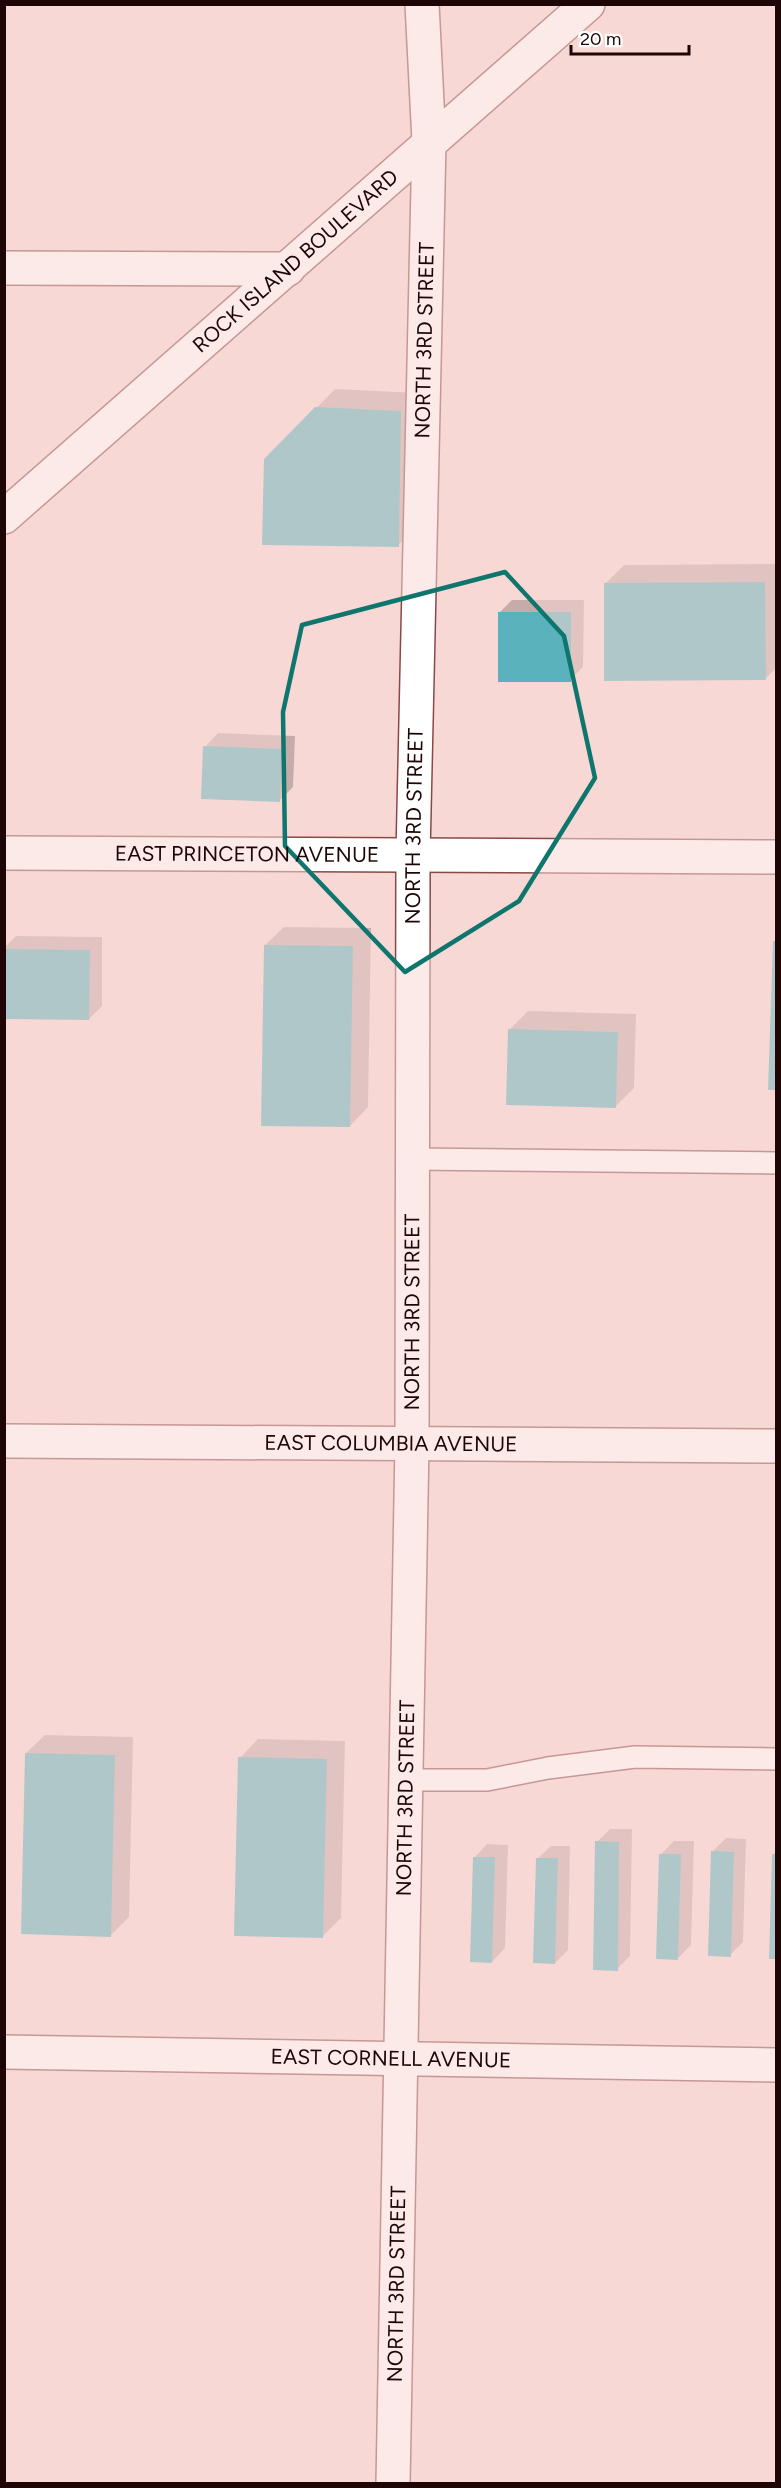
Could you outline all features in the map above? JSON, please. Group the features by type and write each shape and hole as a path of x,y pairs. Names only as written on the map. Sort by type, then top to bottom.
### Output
{"street":[{"name":"NORTH 3RD STREET","path":"393,2484 412,1444 413,855 429,142 422,4"},
{"name":"ROCK ISLAND BOULEVARD","path":"4,517 588,4"},
{"path":"4,268 288,269"},
{"name":"EAST PRINCETON AVENUE","path":"4,853 777,857"},
{"name":"EAST COLUMBIA AVENUE","path":"4,1442 777,1446"},
{"name":"EAST CORNELL AVENUE","path":"4,2052 777,2065"}],"lane":[{"path":"412,1159 777,1162"},
{"path":"406,1780 487,1780 548,1768 635,1757 777,1759"}],"highlighted area":[{"path":"505,572 564,636 595,778 519,901 405,972 285,846 283,712 302,625"}],"building":[{"path":"315,407 401,411 399,547 262,545 264,459"},
{"path":"765,582 766,680 604,681 604,583"},
{"path":"498,612 571,612 571,682 498,682"},
{"path":"203,746 282,749 280,802 201,799"},
{"path":"773,941 776,941 776,1090 768,1090"},
{"path":"264,945 353,946 350,1127 261,1126"},
{"path":"4,949 90,950 89,1020 4,1019"},
{"path":"508,1029 618,1032 616,1108 506,1105"},
{"path":"25,1753 115,1755 111,1937 21,1934"},
{"path":"238,1757 327,1759 323,1938 234,1936"},
{"path":"595,1841 619,1842 618,1971 593,1970"},
{"path":"711,1851 734,1852 731,1957 708,1956"},
{"path":"659,1854 681,1854 678,1960 656,1959"},
{"path":"772,1854 776,1854 776,1959 769,1959"},
{"path":"473,1857 495,1857 492,1963 470,1962"},
{"path":"536,1858 558,1858 555,1964 533,1963"}]}
